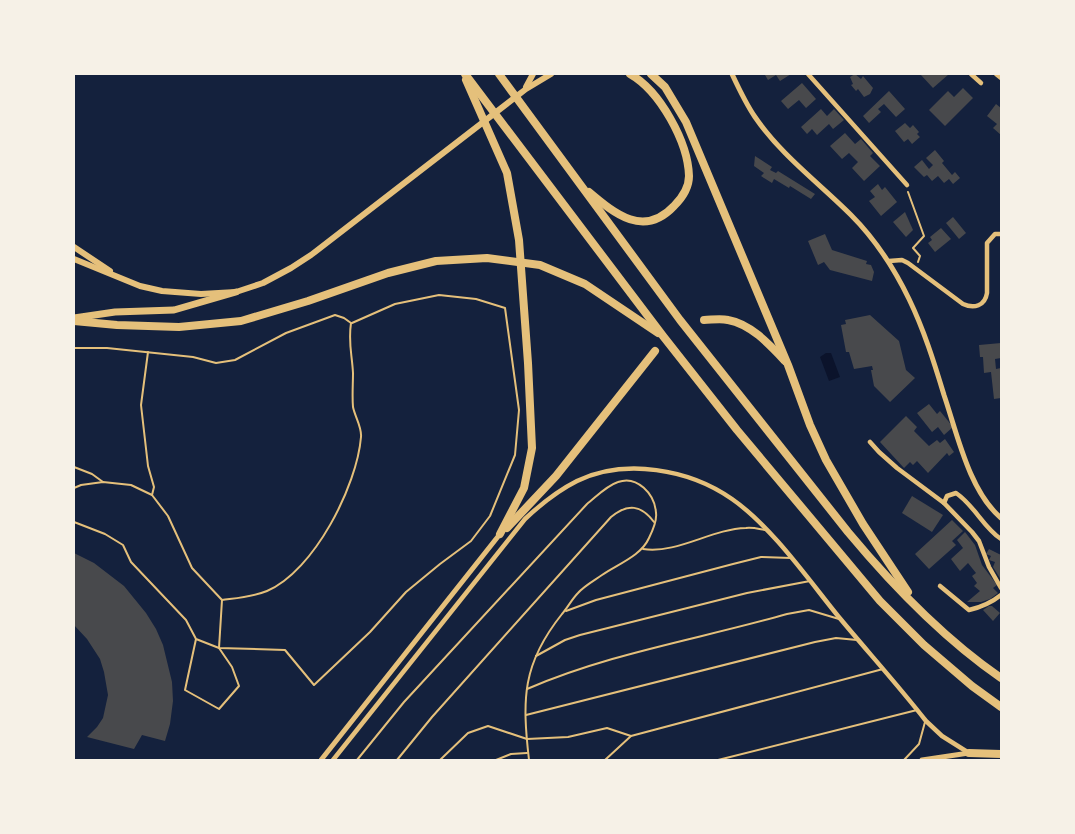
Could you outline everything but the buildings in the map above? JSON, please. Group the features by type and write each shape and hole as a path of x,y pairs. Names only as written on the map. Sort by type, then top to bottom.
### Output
{"highway":[{"path":"464,74 663,336 771,472 880,601 924,645 972,686 1001,707"},
{"path":"464,74 507,173 519,240 532,418 532,448 524,488 500,534"},
{"path":"499,74 680,320 876,565 918,608 952,639 1001,678"},
{"path":"578,183 614,212 623,217 638,221 659,219 684,196 689,177 684,150 673,125 658,100 640,81 630,74"},
{"path":"651,74 665,87 686,122 788,365 810,425 838,483 918,608"},
{"path":"74,319 117,326 179,328 241,321 308,301 388,273 436,262 487,258 540,265 585,284 663,336"},
{"path":"704,320 728,320 746,327 765,340 788,365"},
{"path":"500,534 556,476 655,351"},
{"path":"969,753 1001,754"}],"main road":[{"path":"526,88 533,74"},
{"path":"74,319 115,312 174,310 263,283 291,268 526,88 550,74"},
{"path":"74,247 121,278"},
{"path":"74,258 140,286 162,291 201,294 236,292"}],"street":[{"path":"732,74 755,117 774,141 851,215 889,261 909,299 927,341 972,476 984,498 1001,518"},
{"path":"808,74 907,185"},
{"path":"970,74 981,83"},
{"path":"996,74 1001,78"},
{"path":"889,261 902,260 963,304 976,307 986,298 987,293 987,243 995,234 1001,234"},
{"path":"870,442 897,468 944,503 979,540 989,567 1001,588"},
{"path":"333,760 519,526 546,500 578,481 605,472 626,469 642,469 677,474 710,487 732,499 767,530 926,721 942,736 969,753"},
{"path":"944,503 947,496 956,493 968,501 986,526 1001,540"},
{"path":"321,760 500,534"},
{"path":"940,586 969,610 981,607 1001,595"},
{"path":"922,760 969,753"}],"lane":[{"path":"358,760 404,702 594,498 618,482 631,481 637,483 644,488 653,502 656,513 652,532 643,549 578,592 550,630 535,657 530,670 527,689 526,715 529,760"},
{"path":"397,760 432,717 612,517 621,510 633,507 644,511 654,523"},
{"path":"643,549 656,551 666,549 737,529 767,530"},
{"path":"564,612 596,600 733,564 761,558 791,558"},
{"path":"535,657 565,640 580,635 747,592 810,581"},
{"path":"527,689 546,680 611,658 787,614 809,610 841,619"},
{"path":"526,715 815,642 836,638 859,640"},
{"path":"605,760 631,736 883,669"},
{"path":"718,760 917,710"},
{"path":"904,760 919,744 926,721"},
{"path":"440,760 468,733 488,726 527,739 568,737 607,728 631,736"},
{"path":"496,760 511,754 528,753"}],"path":[{"path":"907,185 924,236 913,248 920,256 916,270"},
{"path":"196,639 219,648 285,650 314,685 370,632 406,592 471,542 490,516 515,455 519,410 505,308 476,299 439,295 395,304 351,324"},
{"path":"74,348 107,348 148,352 193,357 216,362 235,360 286,334 335,315 344,318 351,324"},
{"path":"222,600 244,597 267,590 291,576 325,535 347,493 361,435 353,407 353,370 349,339 351,324"},
{"path":"148,352 141,405 148,466 154,487 152,495"},
{"path":"74,467 92,474 103,482"},
{"path":"74,488 81,485 103,482 131,485 152,495 168,516 192,568 222,600 219,648 232,667 239,686 218,710 185,690 196,639 186,620 131,562 123,545 105,534 74,522"}],"water":[{"path":"826,353 831,353 840,377 829,381 820,357"}]}
